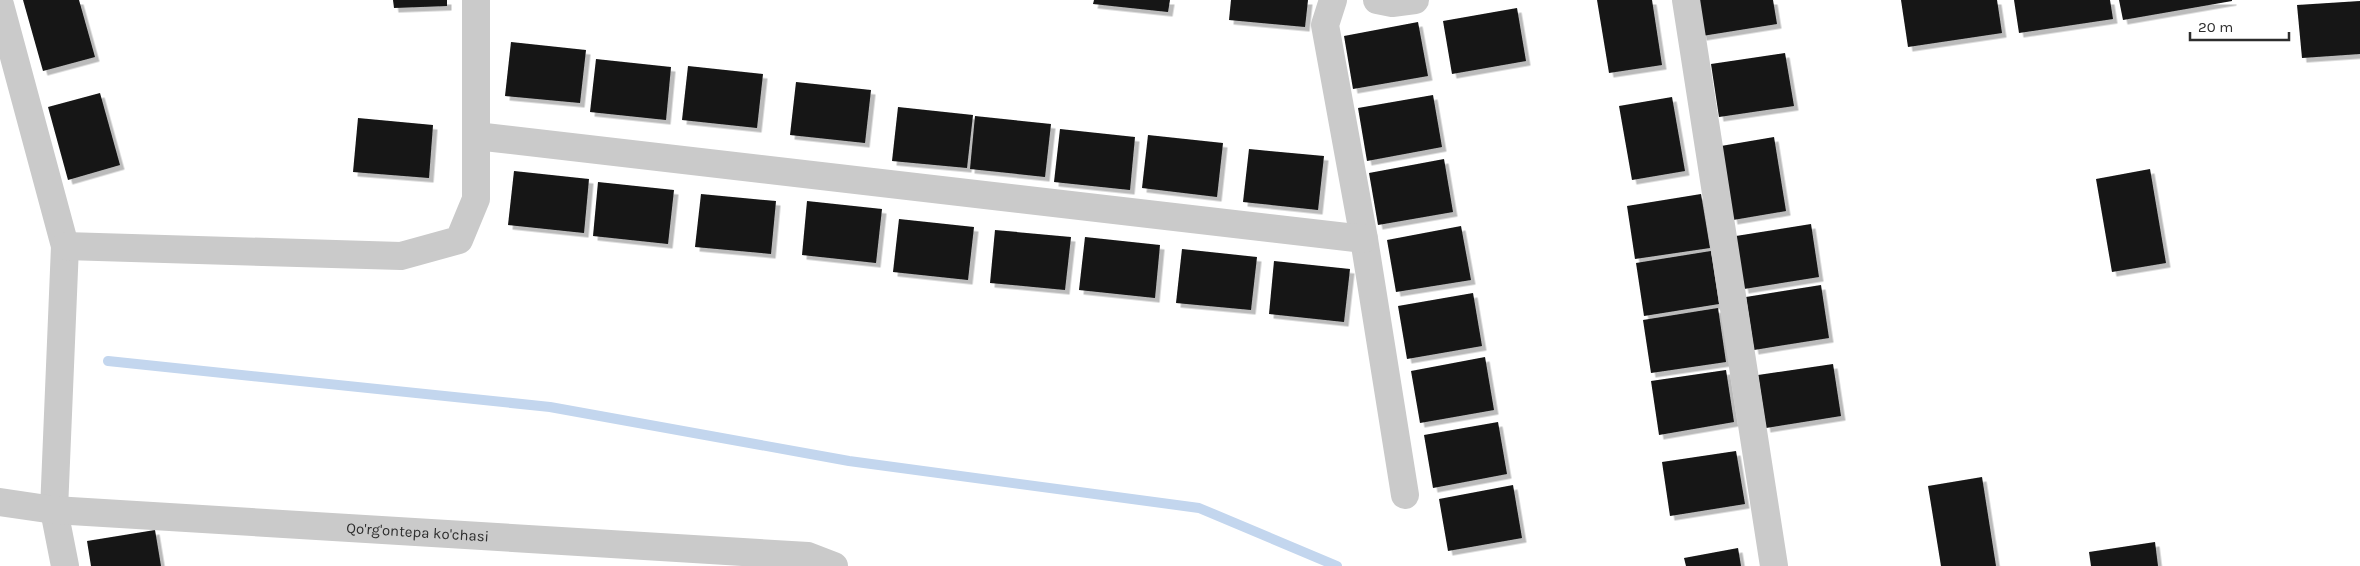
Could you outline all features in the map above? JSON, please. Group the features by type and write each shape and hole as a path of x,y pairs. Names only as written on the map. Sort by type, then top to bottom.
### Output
{"street":[{"path":"65,246 401,256 459,240 476,200 476,0"},
{"path":"1333,0 1325,25 1364,239 1405,495"},
{"path":"1376,0 1392,2 1415,0"},
{"path":"1686,0 1774,566"},
{"path":"0,5 65,246 54,510 66,566"},
{"path":"476,136 1364,239"},
{"name":"Qo'rg'ontepa ko'chasi","path":"0,502 54,510 808,556 834,566"}],"building":[{"path":"23,0 79,0 95,57 43,71"},
{"path":"393,0 447,0 447,6 394,8"},
{"path":"1094,0 1170,0 1168,12 1093,4"},
{"path":"1231,0 1308,0 1305,27 1229,20"},
{"path":"1597,0 1652,0 1662,65 1609,73"},
{"path":"1696,0 1773,0 1777,24 1702,36"},
{"path":"1901,0 1997,0 2002,33 1908,47"},
{"path":"2014,0 2110,0 2113,19 2019,33"},
{"path":"2119,0 2232,0 2232,1 2123,20"},
{"path":"2360,1 2360,54 2302,58 2297,5"},
{"path":"1517,8 1526,61 1452,74 1443,21"},
{"path":"1418,22 1428,76 1353,89 1344,36"},
{"path":"511,42 586,50 580,103 505,96"},
{"path":"1785,53 1794,106 1719,117 1711,64"},
{"path":"596,59 671,67 666,120 590,112"},
{"path":"688,66 763,74 757,128 682,120"},
{"path":"796,82 871,90 865,143 790,135"},
{"path":"100,93 120,165 68,180 48,107"},
{"path":"1433,95 1442,147 1367,161 1358,108"},
{"path":"1672,97 1685,171 1632,180 1619,106"},
{"path":"898,107 973,115 967,168 892,161"},
{"path":"975,116 1051,124 1045,177 970,169"},
{"path":"358,118 433,125 429,178 353,172"},
{"path":"1060,129 1135,137 1130,190 1054,182"},
{"path":"1148,135 1223,143 1217,197 1142,188"},
{"path":"1774,137 1786,211 1733,220 1721,146"},
{"path":"1249,149 1324,156 1318,210 1243,202"},
{"path":"1444,159 1453,212 1378,225 1369,173"},
{"path":"2150,169 2166,263 2112,272 2096,179"},
{"path":"514,171 589,179 584,233 508,225"},
{"path":"598,182 674,190 668,244 593,236"},
{"path":"701,194 776,201 771,254 695,247"},
{"path":"1701,194 1710,248 1635,259 1627,206"},
{"path":"807,201 882,209 876,263 802,255"},
{"path":"899,219 974,227 968,280 893,272"},
{"path":"1811,224 1819,277 1744,289 1736,236"},
{"path":"1461,226 1471,280 1396,292 1387,240"},
{"path":"995,230 1071,237 1065,290 990,283"},
{"path":"1085,237 1160,245 1155,298 1079,290"},
{"path":"1182,249 1257,257 1251,310 1176,303"},
{"path":"1711,251 1719,304 1644,316 1636,263"},
{"path":"1274,261 1350,269 1344,322 1269,314"},
{"path":"1821,285 1829,338 1754,350 1746,297"},
{"path":"1473,293 1482,346 1407,359 1398,306"},
{"path":"1718,308 1726,362 1651,373 1643,320"},
{"path":"1485,357 1494,410 1420,423 1411,371"},
{"path":"1833,364 1841,416 1766,428 1758,375"},
{"path":"1726,370 1734,422 1659,435 1651,381"},
{"path":"1498,422 1507,474 1433,488 1424,435"},
{"path":"1736,451 1745,504 1670,516 1662,462"},
{"path":"1982,477 1996,566 1941,566 1928,486"},
{"path":"1513,485 1522,538 1448,551 1439,499"},
{"path":"155,530 161,566 91,566 87,541"},
{"path":"2155,542 2158,566 2091,566 2089,552"},
{"path":"1738,548 1741,566 1686,566 1684,558"}],"waterway":[{"path":"108,361 550,407 849,461 1199,508 1337,566"}]}
